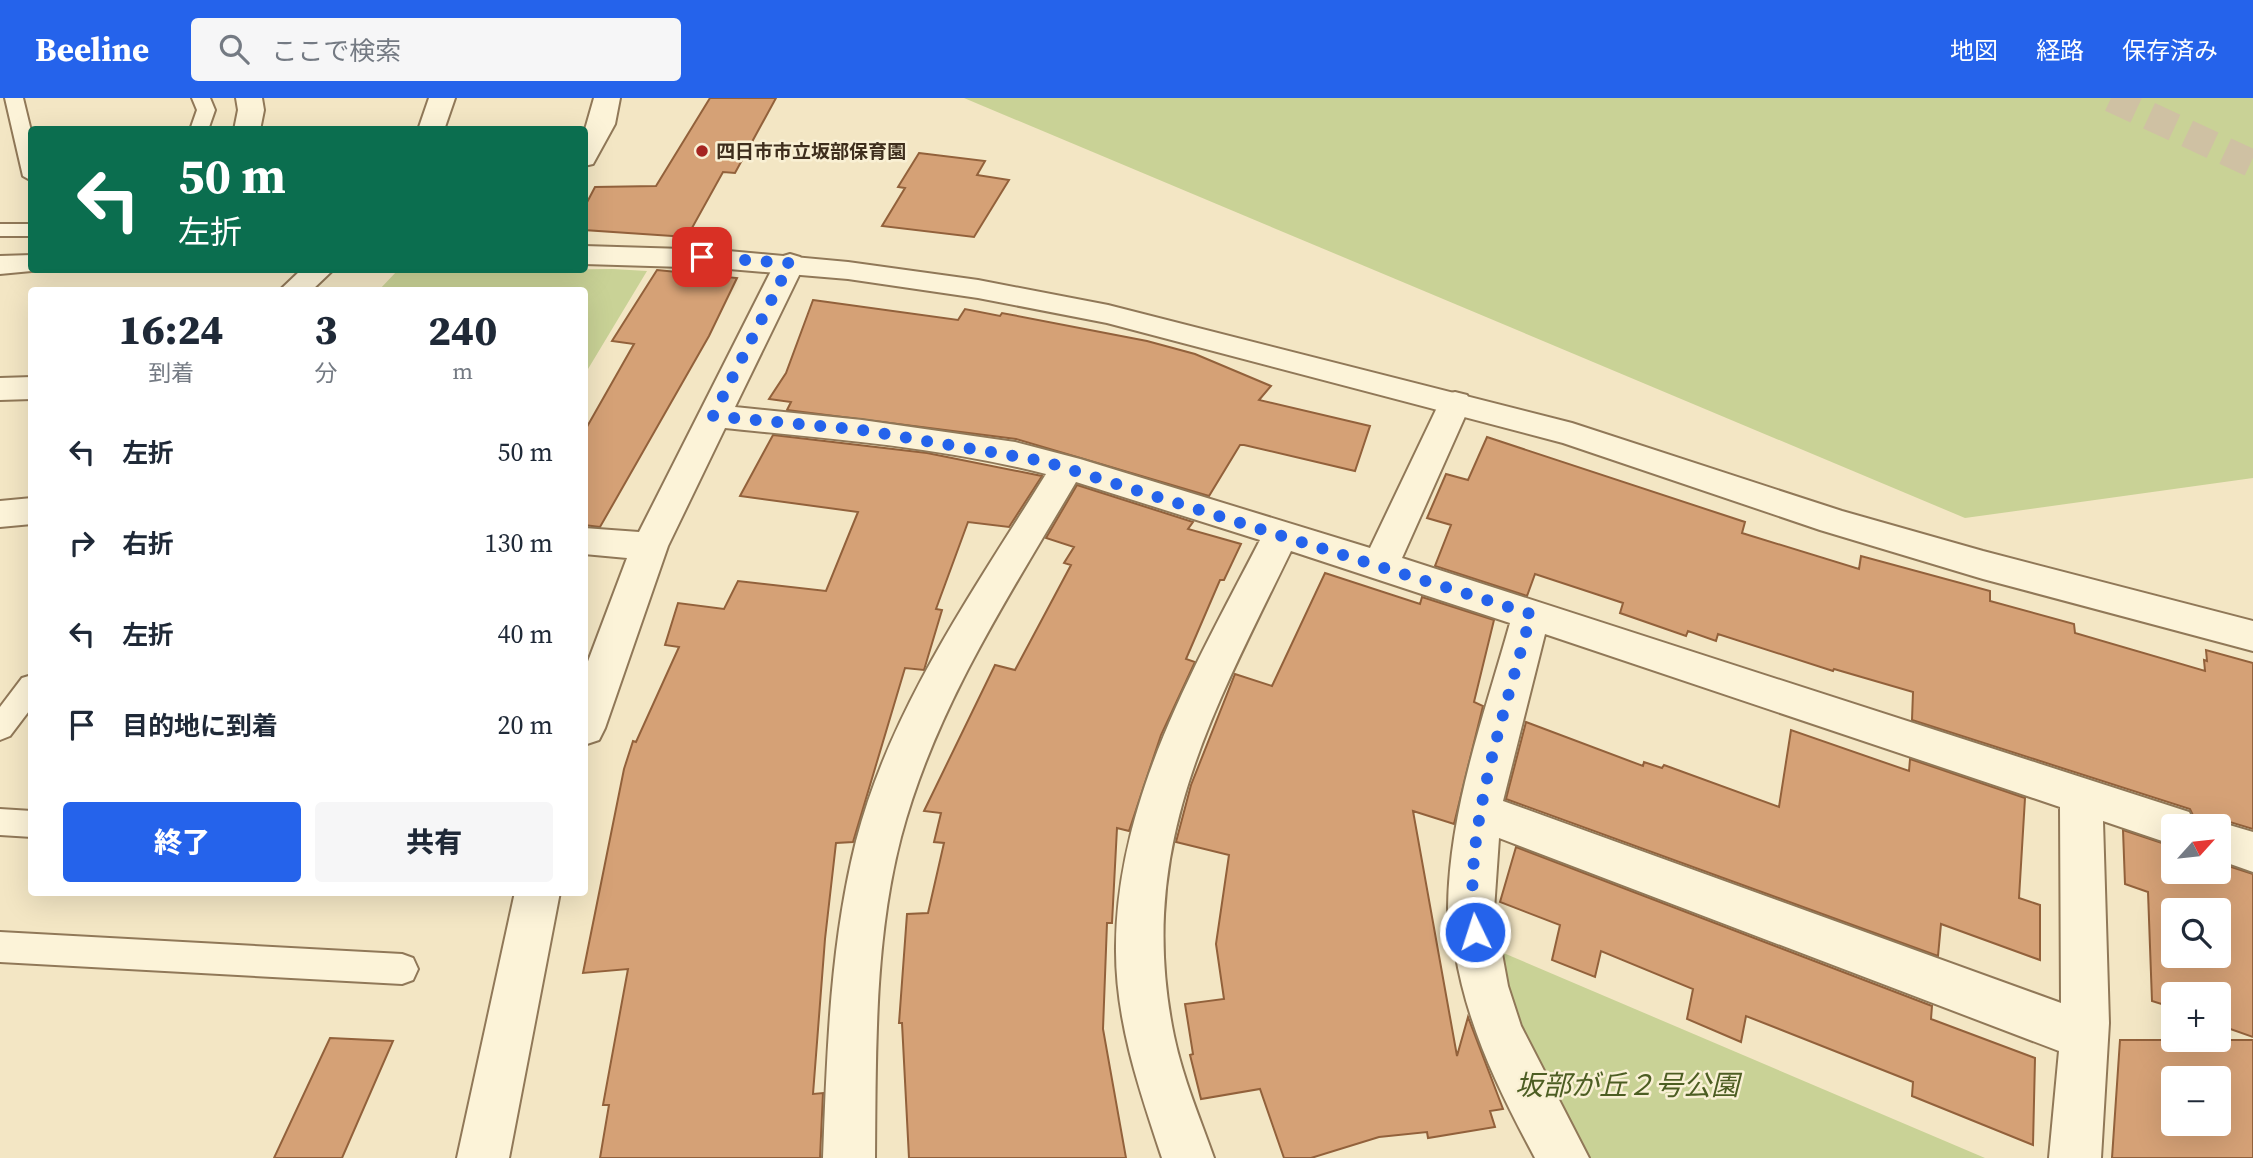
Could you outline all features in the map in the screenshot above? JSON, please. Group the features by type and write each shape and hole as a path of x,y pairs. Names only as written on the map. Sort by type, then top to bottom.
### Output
{"street":[{"path":"248,126 251,110 249,98"},
{"path":"432,126 442,98"},
{"path":"588,147 602,124 607,98"},
{"path":"588,255 702,257 879,273 1033,298 1108,314 1572,434 1870,532 2253,636"},
{"path":"588,717 650,546 790,263"},
{"path":"0,265 28,264"},
{"path":"298,287 315,273"},
{"path":"0,389 28,388"},
{"path":"1380,565 1455,403"},
{"path":"713,416 886,434 1015,454 1068,467 1531,614 2161,822"},
{"path":"849,1158 853,1020 860,951 869,884 891,797 934,698 1068,467"},
{"path":"0,514 28,512"},
{"path":"1188,1158 1157,1067 1143,987 1139,945 1145,862 1154,824 1179,747 1281,534"},
{"path":"588,541 650,546"},
{"path":"1531,614 1479,811 1471,910 1483,986 1498,1032 1515,1070 1563,1158"},
{"path":"2075,1158 2081,1114 2084,1036 2081,796"},
{"path":"1479,811 2084,1036"},
{"path":"2231,845 2253,852"},
{"path":"483,1158 537,896"}],"lane":[{"path":"14,98 28,159"},
{"path":"200,126 206,110 201,98"},
{"path":"0,230 28,230"},
{"path":"0,728 28,692"},
{"path":"0,822 28,824"},
{"path":"0,947 402,970"}],"green space":[{"path":"964,98 2253,98 2253,478 1965,518"},
{"path":"588,269 647,271 588,369 588,287 382,287 395,273 588,273"},
{"name":"坂部が丘２号公園","path":"1494,949 1985,1158 1587,1158 1520,1028"}],"building":[{"path":"710,98 776,98 735,173 723,172 687,237 588,230 588,200 595,187 656,186"},
{"path":"919,153 985,161 977,175 1009,180 974,237 882,226 905,188 898,187"},
{"path":"657,270 737,278 709,336 600,527 588,526 588,425 634,344 612,341"},
{"path":"813,300 958,320 965,309 1000,316 1002,313 1147,341 1195,354 1271,386 1259,400 1370,426 1355,471 1240,445 1209,496 1016,439 787,410 791,402 769,399 786,373"},
{"path":"773,435 927,453 1042,476 1009,527 968,522 936,609 942,610 924,670 905,668 853,842 836,843 825,939 813,1094 823,1093 820,1158 600,1158 609,1105 603,1105 628,969 583,973 624,769 633,741 636,742 679,647 665,645 678,603 724,609 738,581 826,591 858,512 740,496"},
{"path":"1487,437 1745,522 1742,533 1859,569 1861,556 1990,591 1990,601 2074,624 2075,633 2205,671 2206,650 2253,663 2253,829 2231,822 2231,814 2192,814 2190,809 1912,720 1913,692 1834,669 1833,671 1718,634 1716,641 1688,631 1686,636 1620,613 1623,603 1535,574 1527,596 1435,566 1451,525 1427,518 1446,474 1468,480"},
{"path":"1077,485 1193,522 1188,529 1241,544 1224,580 1220,580 1186,659 1195,662 1161,735 1129,831 1117,828 1112,923 1107,923 1103,1029 1126,1158 909,1158 902,1023 899,1023 907,914 928,913 944,843 934,842 941,813 924,811 995,665 1015,670 1071,565 1064,563 1074,547 1046,538"},
{"path":"1325,573 1420,604 1422,597 1494,620 1474,702 1483,706 1454,824 1413,811 1457,1056 1468,1017 1503,1109 1490,1111 1495,1127 1428,1138 1427,1132 1379,1137 1311,1158 1284,1158 1260,1089 1201,1099 1190,1055 1193,1054 1185,1004 1224,999 1216,944 1229,855 1176,842 1191,785 1235,674 1272,686"},
{"path":"1526,722 1643,766 1644,762 1662,768 1664,765 1779,807 1791,730 1909,771 1910,759 2025,798 2019,898 2040,905 2040,960 1941,924 1938,956 1506,799"},
{"path":"2123,830 2161,843 2161,884 2231,884 2231,867 2253,874 2253,1037 2231,1029 2231,982 2161,982 2161,1004 2152,1001 2148,892 2125,884"},
{"path":"1516,847 1932,1006 1931,1019 2035,1058 2033,1145 1912,1096 1913,1082 1746,1016 1741,1042 1687,1019 1693,989 1601,951 1595,977 1552,960 1560,925 1500,902"},
{"path":"330,1038 393,1041 342,1158 274,1158"},
{"path":"2120,1040 2161,1040 2161,1052 2231,1052 2231,1040 2253,1040 2253,1158 2112,1158"}],"tunnel":[{"path":"2111,98 2253,164"}],"place":[{"name":"四日市市立坂部保育園","path":"702,151"}],"route":[{"path":"702,257 790,263 713,416 862,430 1015,454 1068,467 1531,614 1479,811 1471,910 1475,932"}]}
